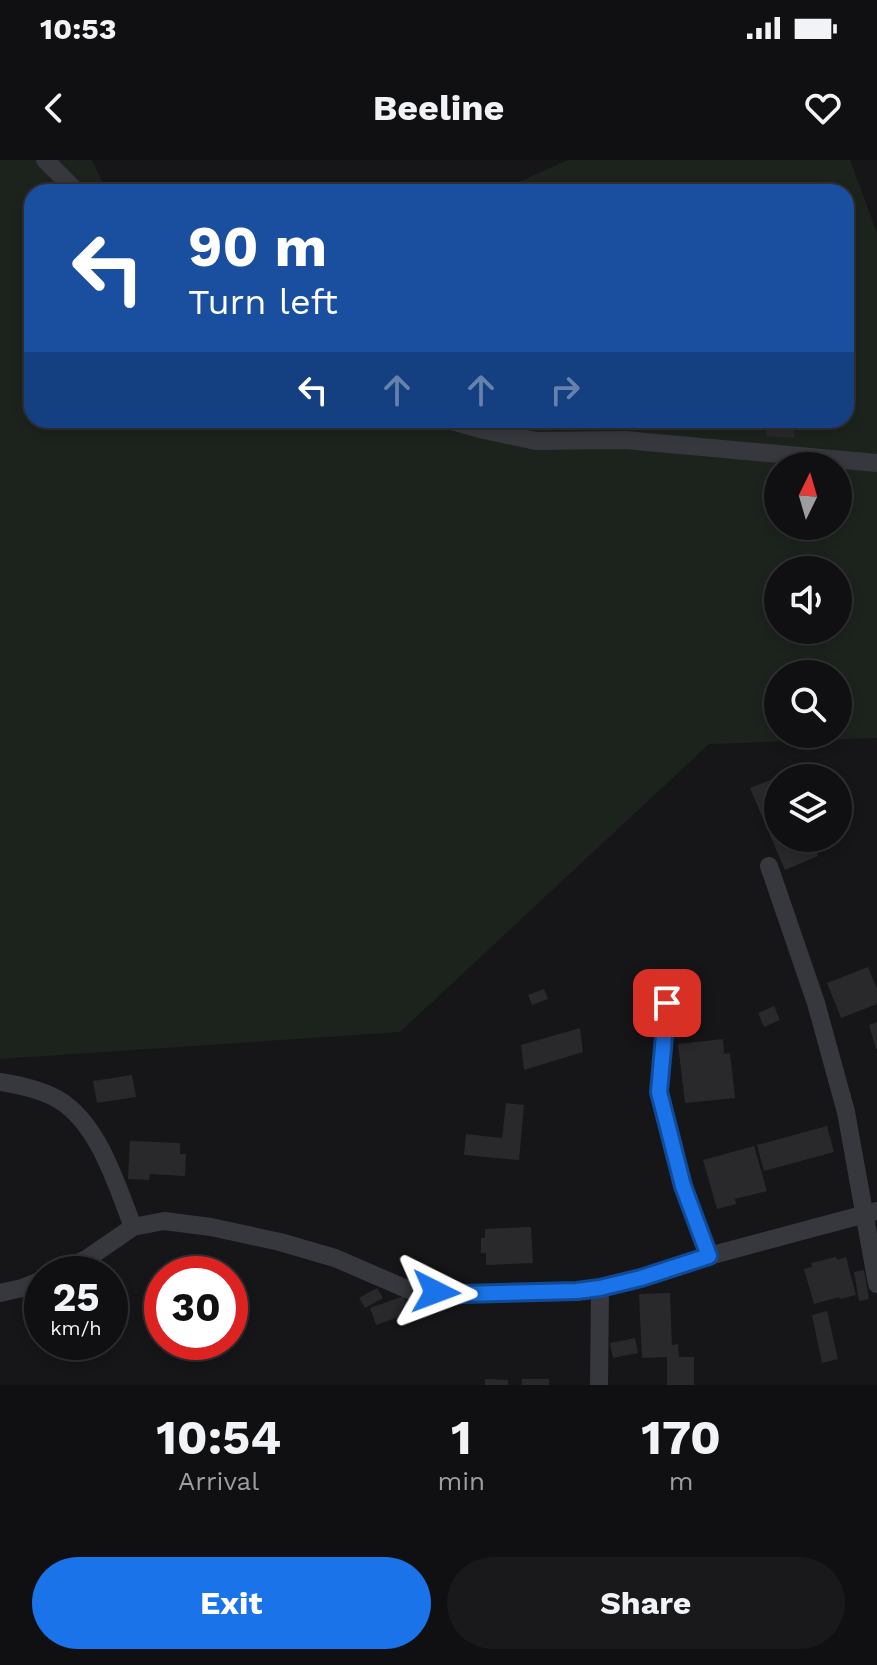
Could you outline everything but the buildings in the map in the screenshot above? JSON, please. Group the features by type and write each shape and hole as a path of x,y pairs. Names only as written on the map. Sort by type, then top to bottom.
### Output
{"street":[{"path":"45,160 69,184"},
{"path":"477,428 536,441 625,440 877,463"},
{"path":"769,866 816,1003 846,1112 871,1213 877,1284"},
{"path":"667,1003 659,1092 683,1186 709,1256"},
{"path":"0,1082 23,1086 58,1099 78,1115 110,1168 133,1227"},
{"path":"91,1256 133,1227 164,1221 211,1227 280,1242 335,1258 409,1290 462,1294 577,1291 641,1278 709,1256 871,1213"},
{"path":"0,1293 24,1287"},
{"path":"599,1385 600,1288"}],"shaded area":[{"path":"0,160 92,160 103,184 24,184 24,428 854,428 854,184 514,184 568,160 850,160 877,233 877,738 852,739 852,660 764,660 764,742 709,744 400,1032 0,1059"}],"route":[{"path":"436,1292 462,1294 600,1288 709,1256 683,1186 659,1092 667,1003"}]}
